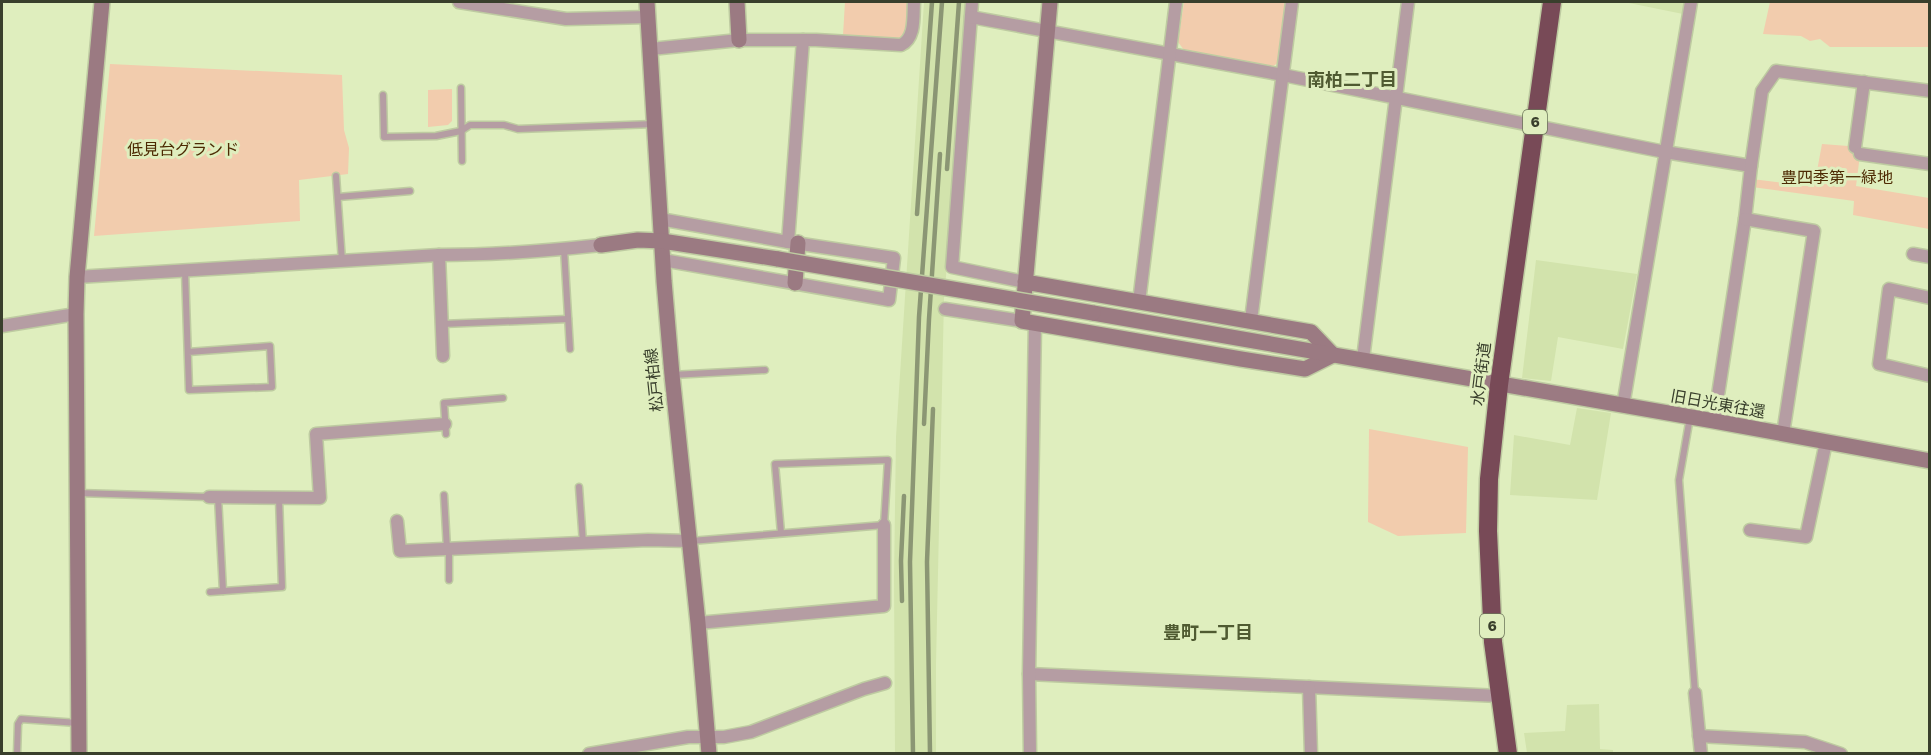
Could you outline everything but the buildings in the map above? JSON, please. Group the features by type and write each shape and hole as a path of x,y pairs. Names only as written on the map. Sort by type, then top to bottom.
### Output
{"highway":[{"name":"水戸街道","path":"1508,753 1493,642 1488,531 1489,479 1499,385 1552,2"}],"street":[{"path":"79,753 77,277 102,2"},
{"path":"459,2 566,18 647,9"},
{"path":"737,2 739,40"},
{"path":"651,49 739,40 803,40 901,45 907,43 911,35 914,2"},
{"path":"945,309 1305,369 1333,355 1311,332 952,267 972,2"},
{"path":"1030,753 1028,322 1025,282 1050,2"},
{"path":"1139,302 1176,2"},
{"path":"1251,321 1292,2"},
{"path":"1363,359 1408,2"},
{"path":"1623,406 1691,2"},
{"name":"松戸柏線","path":"647,9 672,375 698,623 708,753"},
{"path":"971,17 1283,75 1665,152 1751,166"},
{"path":"795,283 793,243 803,40"},
{"path":"1714,421 1762,91 1776,71 1929,91"},
{"path":"1864,82 1858,151 1929,164"},
{"path":"660,219 793,243 894,258 889,300 663,260"},
{"path":"1745,219 1814,231 1783,434"},
{"name":"旧日光東往還","path":"601,245 638,240 662,241 778,259 1363,359 1929,461"},
{"path":"77,277 439,255 477,255 601,245"},
{"path":"1913,254 1929,257"},
{"path":"439,255 443,356"},
{"path":"1929,298 1889,290 1879,364 1929,376"},
{"path":"2,326 76,314"},
{"path":"214,497 320,498 316,434 446,429"},
{"path":"1750,530 1806,537 1826,442"},
{"path":"397,521 400,551 648,540 690,541"},
{"path":"698,623 884,606 884,525"},
{"path":"1029,674 1499,696"},
{"path":"589,753 688,736 724,737 759,729 885,683"},
{"path":"1309,687 1311,753"},
{"path":"1695,693 1701,753"},
{"path":"1699,736 1805,742 1841,753"}],"lane":[{"path":"461,88 462,161"},
{"path":"383,95 384,137 436,136 461,131 470,125 504,125 518,129 655,124"},
{"path":"336,176 342,261"},
{"path":"338,197 410,191"},
{"path":"564,249 570,349"},
{"path":"185,270 189,390 272,387 270,346 188,352"},
{"path":"442,324 568,319"},
{"path":"672,375 765,370"},
{"path":"446,429 444,403 503,399"},
{"path":"1690,417 1678,480 1695,693"},
{"path":"690,541 884,525 888,460 775,464 781,533"},
{"path":"579,487 583,543"},
{"path":"77,493 214,497 223,591"},
{"path":"444,495 449,580"},
{"path":"210,592 282,587 279,498"},
{"path":"17,753 18,724 21,719 78,723"}],"shaded area":[{"path":"924,2 971,2 944,298 936,753 895,754 896,437"},
{"path":"1624,2 1685,2 1683,14"},
{"path":"1536,260 1637,274 1623,349 1558,337 1551,381 1522,378"},
{"path":"1577,408 1611,413 1597,500 1510,495 1514,435 1570,445"},
{"path":"1599,704 1600,749 1613,750 1613,753 1527,753 1524,733 1565,731 1567,705"}],"green space":[{"path":"845,2 908,2 906,34 900,39 843,35"},
{"path":"1184,2 1285,2 1279,62 1272,67 1184,50 1178,42"},
{"path":"1770,2 1929,2 1929,47 1830,47 1820,39 1810,41 1801,36 1763,34"},
{"name":"低見台グランド","path":"110,64 342,75 344,130 349,148 348,174 299,180 300,221 94,236"},
{"path":"452,89 452,121 448,125 428,127 428,90"},
{"name":"豊四季第一緑地","path":"1822,144 1861,147 1856,186 1929,198 1929,229 1853,215 1854,201 1752,187 1752,179 1814,187"},
{"path":"1369,429 1468,447 1466,533 1398,536 1368,522"}],"railway":[{"path":"917,214 932,2"},
{"path":"913,754 910,562 919,317 942,2"},
{"path":"947,169 959,2"},
{"path":"924,424 940,154"},
{"path":"930,754 927,562 933,409"},
{"path":"902,601 904,496"}],"district":[{"name":"南柏二丁目","path":"1352,79"},
{"name":"豊町一丁目","path":"1208,632"}]}
